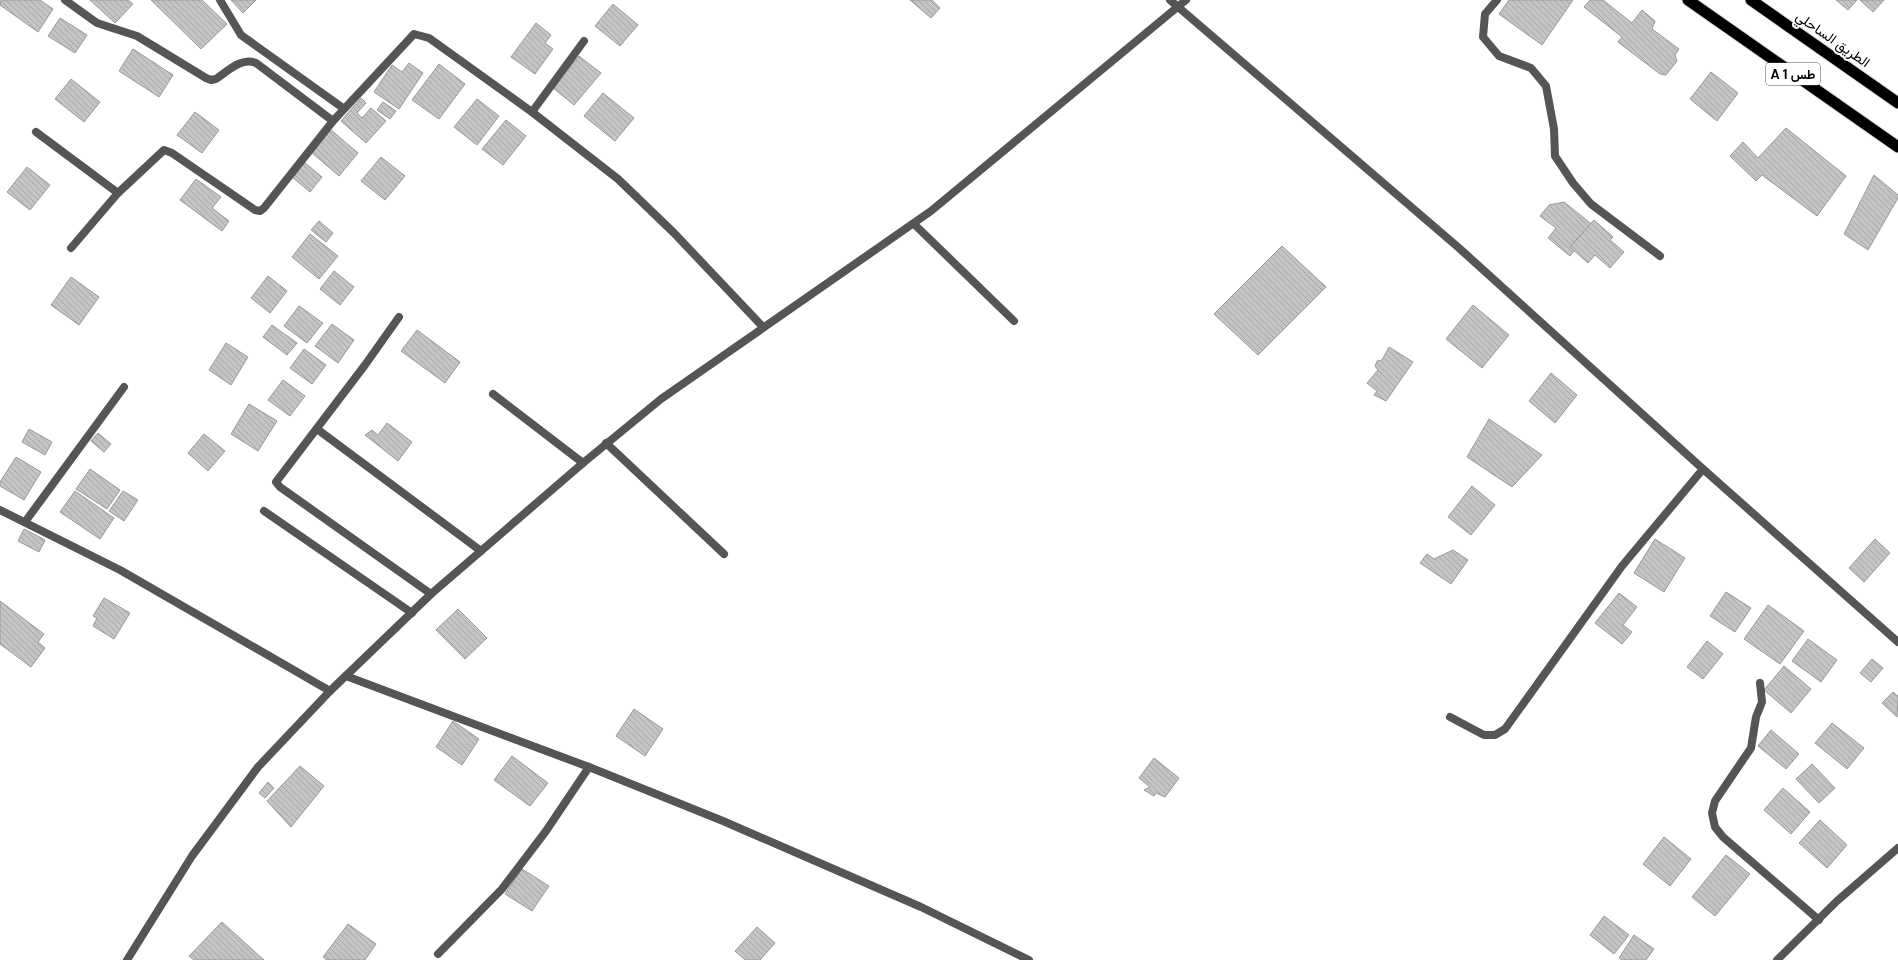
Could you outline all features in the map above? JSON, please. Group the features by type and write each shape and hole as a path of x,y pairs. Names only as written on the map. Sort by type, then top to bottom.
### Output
{"highway":[{"name":"A 1 طس","path":"1688,0 1898,147"},
{"name":"الطريق الساحلي","path":"1751,0 1898,103"}],"street":[{"path":"65,0 97,24 137,36 211,80 216,79 240,62 246,61 256,63 333,121"},
{"path":"220,0 241,35 343,108"},
{"path":"1170,0 1459,248 1898,642"},
{"path":"127,960 192,856 258,767 330,691 431,594 606,443 661,399 914,224 1007,150 1186,0"},
{"path":"1497,0 1485,14 1483,37 1499,56 1531,68 1546,86 1554,129 1556,156 1573,183 1591,204 1660,256"},
{"path":"71,248 118,193 164,150 172,153 256,210 264,208 343,108 414,34 429,38 532,112 618,179 674,233 763,327"},
{"path":"532,112 584,41"},
{"path":"36,132 118,193"},
{"path":"914,224 1014,321"},
{"path":"400,317 317,429 276,480 277,484 431,594"},
{"path":"25,522 124,387"},
{"path":"493,394 583,463"},
{"path":"317,429 481,551"},
{"path":"606,443 724,554"},
{"path":"1450,717 1484,735 1495,735 1505,729 1618,572 1703,468"},
{"path":"0,510 120,570 330,691"},
{"path":"264,511 412,613"},
{"path":"346,676 589,767 723,821 921,907 1029,960"},
{"path":"1760,683 1762,702 1757,713 1751,748 1715,801 1712,813 1715,827 1724,837 1818,920"},
{"path":"438,954 506,884 546,831 589,767"},
{"path":"1777,960 1837,901 1898,848"}],"building":[{"path":"1,0 40,0 53,9 38,32 0,5"},
{"path":"90,0 128,0 133,4 115,23"},
{"path":"151,0 202,0 227,24 201,49"},
{"path":"231,0 256,0 243,13"},
{"path":"910,0 932,0 940,8 931,18"},
{"path":"1509,0 1573,0 1542,45 1499,14"},
{"path":"1590,0 1603,0 1632,23 1642,10 1655,21 1652,29 1679,49 1675,55 1677,61 1666,75 1660,74 1618,42 1622,37 1584,7"},
{"path":"1836,0 1857,0 1848,10"},
{"path":"1860,0 1884,0 1873,12"},
{"path":"613,4 638,25 620,46 595,26"},
{"path":"60,18 87,35 75,53 48,36"},
{"path":"536,23 551,35 545,43 553,49 535,74 511,57"},
{"path":"133,49 173,75 159,97 119,71"},
{"path":"579,56 601,73 574,105 553,88"},
{"path":"409,63 423,73 399,109 374,92 392,65 402,72"},
{"path":"439,64 465,84 439,119 412,100"},
{"path":"1711,72 1738,93 1717,121 1690,99"},
{"path":"71,79 100,102 84,122 55,99"},
{"path":"603,93 634,118 615,141 584,116"},
{"path":"361,98 366,103 357,113 362,118 371,108 386,121 366,143 341,121"},
{"path":"477,99 499,116 477,145 454,127"},
{"path":"383,102 396,111 390,119 377,110"},
{"path":"195,112 219,130 202,153 177,135"},
{"path":"506,120 526,136 503,165 482,149"},
{"path":"1786,128 1846,176 1817,216 1762,175 1756,181 1730,156 1743,142 1758,158"},
{"path":"330,129 358,153 339,176 311,152"},
{"path":"381,157 405,176 385,200 361,181"},
{"path":"304,162 322,177 310,192 292,177"},
{"path":"27,167 50,185 30,210 7,192"},
{"path":"1874,175 1898,195 1898,198 1868,250 1844,234"},
{"path":"196,179 221,197 212,208 229,221 222,231 180,200"},
{"path":"1564,202 1594,226 1570,256 1548,238 1556,228 1540,216 1549,205"},
{"path":"1594,220 1613,237 1610,240 1624,252 1610,268 1595,255 1588,263 1570,247"},
{"path":"319,221 333,233 326,242 311,230"},
{"path":"310,234 338,256 319,279 292,257"},
{"path":"1282,246 1326,287 1258,355 1214,314"},
{"path":"334,271 354,287 340,305 320,289"},
{"path":"268,276 287,291 270,313 251,298"},
{"path":"71,277 99,297 79,325 51,305"},
{"path":"1473,305 1509,335 1482,368 1446,339"},
{"path":"299,306 323,323 307,343 284,326"},
{"path":"332,324 354,340 338,363 315,346"},
{"path":"272,325 297,343 287,355 263,337"},
{"path":"417,330 460,362 445,383 401,351"},
{"path":"226,343 248,357 231,385 209,370"},
{"path":"1389,347 1413,362 1386,401 1374,395 1377,391 1367,383 1378,370 1375,366 1377,361 1382,360"},
{"path":"304,349 326,365 312,384 290,368"},
{"path":"1551,373 1577,395 1555,423 1529,401"},
{"path":"283,380 305,396 290,416 268,400"},
{"path":"249,404 277,421 258,451 231,434"},
{"path":"1489,419 1542,455 1512,487 1467,457"},
{"path":"387,423 412,442 398,461 365,435 372,430 378,435"},
{"path":"29,429 52,442 45,455 22,442"},
{"path":"98,433 111,444 104,452 91,441"},
{"path":"204,434 225,451 208,471 188,453"},
{"path":"16,457 41,472 24,500 0,486 0,482"},
{"path":"90,469 120,490 107,509 76,489"},
{"path":"1472,486 1495,505 1471,535 1448,517"},
{"path":"75,491 114,518 100,539 60,512"},
{"path":"123,491 138,500 124,521 109,511"},
{"path":"24,529 45,540 39,552 18,541"},
{"path":"1655,539 1685,558 1664,592 1634,573"},
{"path":"1875,539 1890,553 1864,582 1849,568"},
{"path":"1453,550 1468,560 1451,584 1420,563 1427,554 1434,559"},
{"path":"1726,592 1751,608 1735,632 1710,616"},
{"path":"1619,593 1637,607 1623,625 1632,632 1622,644 1595,623"},
{"path":"104,598 130,613 114,639 93,626 97,618 93,616"},
{"path":"0,601 44,634 38,642 45,648 31,667 0,644"},
{"path":"1768,605 1804,631 1780,664 1744,639"},
{"path":"458,609 487,638 465,659 436,630"},
{"path":"1808,639 1837,660 1821,682 1792,661"},
{"path":"1707,641 1723,654 1703,679 1687,667"},
{"path":"1872,659 1883,668 1871,682 1860,673"},
{"path":"1784,666 1811,689 1791,713 1764,690"},
{"path":"1893,692 1898,696 1897,717 1882,703"},
{"path":"634,709 663,729 645,756 616,736"},
{"path":"453,721 479,739 462,765 436,747"},
{"path":"1832,723 1864,748 1847,769 1815,743"},
{"path":"1771,730 1799,754 1786,769 1758,746"},
{"path":"512,756 548,783 530,806 494,780"},
{"path":"1154,758 1179,778 1165,797 1156,793 1154,796 1144,790 1150,787 1139,778"},
{"path":"1812,764 1835,788 1819,803 1796,779"},
{"path":"300,766 324,786 291,827 267,801"},
{"path":"268,782 274,788 265,798 259,793"},
{"path":"1783,788 1810,812 1791,834 1764,810"},
{"path":"1820,820 1847,845 1827,868 1799,843"},
{"path":"1664,837 1691,859 1670,886 1643,864"},
{"path":"1726,855 1750,874 1715,916 1692,897"},
{"path":"522,869 549,886 532,911 505,894"},
{"path":"1604,916 1629,935 1614,954 1590,935"},
{"path":"222,922 264,960 194,960 189,956"},
{"path":"348,924 376,944 365,960 327,960 323,957"},
{"path":"757,927 775,943 760,960 745,960 735,951"},
{"path":"1634,935 1654,949 1646,960 1622,960 1619,958"}]}
